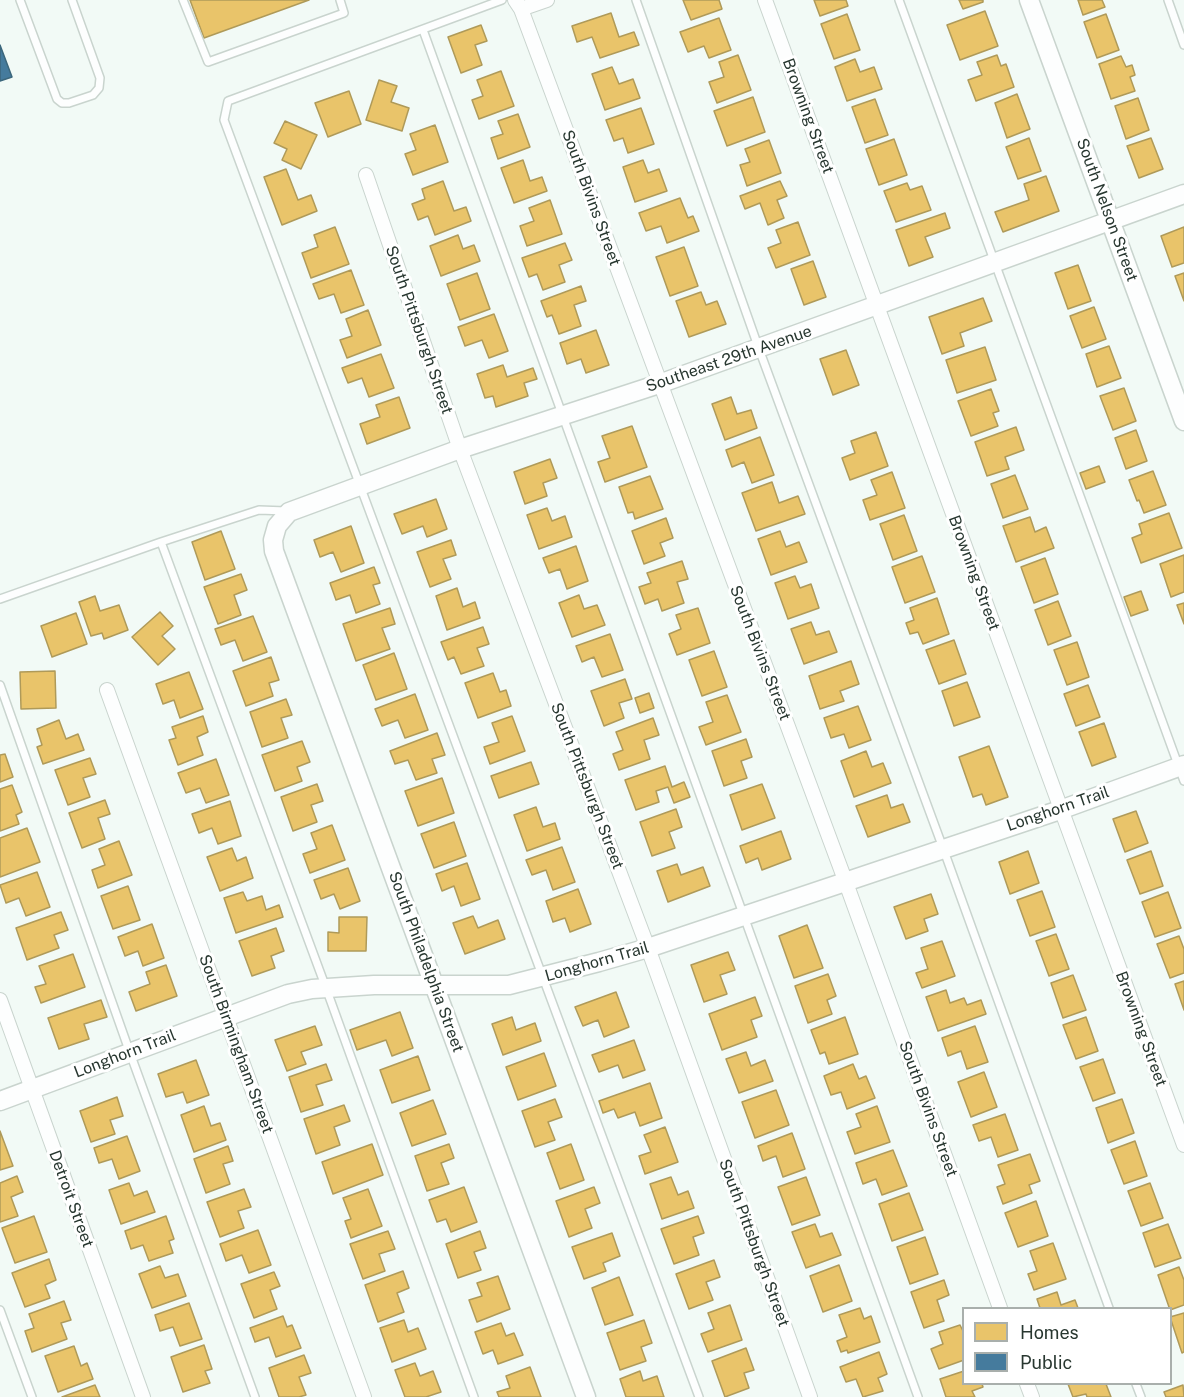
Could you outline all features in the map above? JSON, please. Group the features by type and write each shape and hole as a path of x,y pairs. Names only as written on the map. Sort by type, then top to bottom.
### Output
{"street":[{"path":"518,5 547,0"},
{"name":"Browning Street","path":"765,0 1184,1146"},
{"name":"South Nelson Street","path":"1029,0 1184,421"},
{"name":"South Bivins Street","path":"518,5 845,880 1000,1307"},
{"name":"South Pittsburgh Street","path":"366,175 460,449 648,948 810,1397"},
{"name":"Southeast 29th Avenue","path":"277,526 289,512 460,449 759,349 1184,195"},
{"name":"South Philadelphia Street","path":"277,526 273,540 274,550 586,1397"},
{"name":"South Birmingham Street","path":"107,690 364,1397"},
{"name":"Longhorn Trail","path":"0,1101 288,994 326,988 374,985 509,985 648,948 845,880 1182,771"},
{"name":"Detroit Street","path":"0,1000 143,1397"}],"lane":[{"path":"20,0 57,99 69,104 93,95 99,88 100,78 72,0"},
{"path":"183,0 208,62 344,13 340,0"},
{"path":"502,0 228,101 224,120 362,485 699,1397"},
{"path":"636,0 759,349 1109,1307"},
{"path":"899,0 1182,771"},
{"path":"1167,0 1184,45"},
{"path":"423,30 918,1397"},
{"path":"0,599 259,510 289,512"},
{"path":"161,542 474,1397"},
{"path":"0,685 129,1053 255,1397"},
{"path":"0,1310 32,1397"}],"building: Homes":[{"path":"190,0 309,0 204,38"},
{"path":"683,0 719,0 722,9 691,20"},
{"path":"814,0 846,0 848,6 820,16"},
{"path":"959,0 983,0 983,2 963,9"},
{"path":"1078,0 1102,0 1105,7 1083,15"},
{"path":"985,11 998,46 960,60 947,25"},
{"path":"611,13 619,37 634,32 639,45 600,58 592,37 577,42 572,26"},
{"path":"847,14 860,50 834,59 821,24"},
{"path":"1106,14 1119,50 1097,58 1084,22"},
{"path":"719,18 731,50 709,58 704,46 688,52 680,32"},
{"path":"481,25 487,41 475,45 482,65 461,73 448,37"},
{"path":"738,55 751,90 717,103 709,82 724,77 719,62"},
{"path":"997,55 1001,66 1006,64 1014,87 976,101 968,80 982,75 977,62"},
{"path":"1121,56 1126,67 1132,65 1135,75 1130,77 1135,91 1111,99 1099,64"},
{"path":"855,59 860,72 874,67 882,89 847,101 835,67"},
{"path":"612,67 619,84 633,79 640,98 605,110 592,74"},
{"path":"501,71 514,106 479,119 472,100 483,96 477,80"},
{"path":"379,80 397,86 391,102 409,108 402,131 366,120"},
{"path":"349,91 361,124 328,137 315,103"},
{"path":"1017,94 1030,129 1007,138 995,103"},
{"path":"753,97 765,132 727,146 714,111"},
{"path":"1138,98 1149,130 1126,139 1115,106"},
{"path":"875,99 888,135 865,143 852,107"},
{"path":"641,108 654,144 628,153 623,138 614,141 606,120"},
{"path":"518,114 530,147 498,159 491,138 503,134 498,121"},
{"path":"285,121 317,135 301,169 282,160 287,149 274,143"},
{"path":"435,125 448,162 413,175 405,154 416,150 410,134"},
{"path":"1029,138 1041,171 1018,179 1006,147"},
{"path":"1151,138 1163,169 1139,178 1127,146"},
{"path":"894,139 907,175 879,185 866,149"},
{"path":"769,140 781,173 747,186 740,165 750,162 745,149"},
{"path":"523,160 530,181 542,177 547,191 514,203 501,168"},
{"path":"643,160 648,173 659,169 667,191 635,202 623,167"},
{"path":"286,169 298,200 311,195 317,211 282,225 264,177"},
{"path":"1046,176 1059,211 1003,232 995,212 1029,200 1024,184"},
{"path":"443,181 454,211 466,207 471,221 435,235 428,216 418,220 412,204 425,199 422,189"},
{"path":"780,181 787,196 777,200 784,218 768,225 760,203 745,209 740,196"},
{"path":"907,183 910,190 922,186 931,210 896,222 884,191"},
{"path":"680,198 688,218 693,216 699,231 667,243 661,226 646,231 639,213"},
{"path":"550,200 562,234 527,246 520,226 534,221 529,208"},
{"path":"945,213 950,228 925,237 933,257 909,266 896,230"},
{"path":"798,222 810,255 776,268 768,248 781,243 776,230"},
{"path":"335,227 349,264 311,278 302,253 318,247 314,235"},
{"path":"1184,227 1184,263 1172,267 1161,236"},
{"path":"458,235 463,249 474,245 480,261 441,276 430,246"},
{"path":"565,243 572,260 559,265 565,282 543,290 537,274 529,277 522,258"},
{"path":"684,247 698,286 670,296 656,257"},
{"path":"813,261 826,297 804,305 791,269"},
{"path":"1078,265 1091,301 1068,309 1055,273"},
{"path":"351,270 364,305 341,313 334,294 319,299 313,284"},
{"path":"477,273 490,309 460,320 447,284"},
{"path":"1184,273 1184,301 1175,276"},
{"path":"581,286 586,301 574,305 581,326 559,334 552,315 547,317 541,301"},
{"path":"701,292 706,305 717,301 726,324 689,337 676,301"},
{"path":"983,298 992,321 960,333 964,346 942,354 929,317"},
{"path":"1094,307 1106,339 1082,348 1070,316"},
{"path":"368,310 381,345 347,358 340,340 352,336 346,319"},
{"path":"494,314 508,351 489,358 482,340 465,346 458,327"},
{"path":"596,330 609,365 586,373 581,359 567,364 560,343"},
{"path":"1109,346 1121,378 1097,387 1086,354"},
{"path":"985,347 996,380 957,393 946,360"},
{"path":"846,350 859,385 833,395 820,359"},
{"path":"381,354 394,388 369,397 362,378 348,383 342,368"},
{"path":"503,365 507,377 533,368 537,379 524,383 528,396 496,407 493,396 485,398 477,374"},
{"path":"1124,388 1136,421 1113,430 1100,396"},
{"path":"991,389 999,411 993,413 998,426 971,436 958,401"},
{"path":"399,397 410,428 367,444 360,424 380,417 376,405"},
{"path":"731,397 737,414 751,410 757,428 725,440 712,404"},
{"path":"632,426 647,467 605,482 598,462 610,458 602,436"},
{"path":"1016,427 1024,450 1005,457 1009,469 987,476 975,442"},
{"path":"1136,430 1147,461 1126,469 1115,438"},
{"path":"876,432 888,466 850,480 842,458 855,453 851,441"},
{"path":"760,437 774,475 752,483 744,462 732,467 726,450"},
{"path":"550,459 557,478 543,483 547,496 525,504 514,472"},
{"path":"1099,466 1105,482 1086,489 1080,473"},
{"path":"1153,471 1166,505 1144,513 1129,480"},
{"path":"892,472 905,508 870,520 863,500 877,495 871,480"},
{"path":"1015,475 1028,509 1003,518 991,484"},
{"path":"650,476 663,509 635,519 633,512 628,513 619,487"},
{"path":"772,482 779,503 798,496 805,514 756,531 742,493"},
{"path":"436,499 447,529 427,537 423,526 402,534 394,514"},
{"path":"547,508 552,521 565,516 572,537 539,549 527,515"},
{"path":"1169,513 1182,548 1141,563 1132,538 1142,534 1139,524"},
{"path":"904,515 917,551 893,560 880,524"},
{"path":"1030,517 1035,532 1046,527 1054,548 1016,562 1003,526"},
{"path":"666,518 673,538 660,543 665,556 644,564 632,531"},
{"path":"351,526 364,563 341,572 333,552 320,557 314,540"},
{"path":"221,531 235,569 205,580 192,542"},
{"path":"780,531 786,547 799,542 807,562 771,575 758,539"},
{"path":"451,540 456,555 443,559 451,579 430,587 417,552"},
{"path":"576,546 588,581 567,589 560,569 549,573 543,558"},
{"path":"1184,555 1184,592 1171,597 1160,564"},
{"path":"922,556 935,592 905,603 892,567"},
{"path":"1045,558 1058,594 1034,603 1021,567"},
{"path":"682,561 688,579 677,582 684,603 662,611 658,599 645,604 639,587 651,583 647,573"},
{"path":"374,567 380,583 373,585 380,604 356,613 350,595 336,600 330,583"},
{"path":"241,574 247,590 234,595 241,615 218,624 204,587"},
{"path":"795,576 800,588 811,584 819,608 788,619 775,583"},
{"path":"457,588 463,607 475,602 480,618 447,630 436,596"},
{"path":"1141,591 1148,610 1131,616 1124,597"},
{"path":"579,595 584,609 597,605 605,625 572,637 559,603"},
{"path":"95,596 100,611 119,605 128,630 104,639 102,633 91,636 79,602"},
{"path":"937,598 949,634 923,644 918,632 910,634 906,623 914,620 910,608"},
{"path":"1058,601 1071,636 1048,645 1035,610"},
{"path":"1184,603 1184,624 1177,605"},
{"path":"390,608 395,624 382,628 390,649 356,661 343,624"},
{"path":"698,608 710,643 677,655 669,634 681,629 676,615"},
{"path":"160,612 173,626 162,636 175,649 158,665 132,637"},
{"path":"76,613 87,644 52,657 41,626"},
{"path":"253,616 267,652 243,661 235,640 221,645 215,629"},
{"path":"811,622 816,635 829,631 837,652 804,664 791,629"},
{"path":"483,627 489,644 477,648 484,666 461,674 454,657 448,660 441,642"},
{"path":"610,634 623,670 602,677 594,657 582,662 576,646"},
{"path":"954,640 966,674 939,684 926,650"},
{"path":"1077,642 1089,677 1067,685 1054,650"},
{"path":"714,651 727,687 702,696 689,660"},
{"path":"394,653 407,689 376,700 363,665"},
{"path":"271,657 279,680 269,683 273,696 246,706 233,671"},
{"path":"851,661 859,684 840,691 844,701 820,709 809,676"},
{"path":"55,671 56,708 21,709 20,672"},
{"path":"189,672 203,709 180,718 174,700 163,704 156,684"},
{"path":"493,673 500,692 506,690 511,706 478,718 465,683"},
{"path":"625,679 632,699 619,703 624,718 604,726 591,691"},
{"path":"967,682 980,717 954,726 942,691"},
{"path":"1088,685 1100,717 1076,726 1064,694"},
{"path":"649,693 654,708 640,713 635,698"},
{"path":"415,694 428,730 405,738 398,720 382,726 375,709"},
{"path":"727,695 741,732 706,745 699,727 713,722 706,702"},
{"path":"286,699 292,715 281,718 288,738 262,747 250,712"},
{"path":"858,706 871,740 849,748 844,734 831,738 824,718"},
{"path":"203,716 208,732 197,737 203,755 178,765 169,740 176,738 172,727"},
{"path":"512,716 525,751 490,764 484,747 499,742 492,723"},
{"path":"653,718 659,735 644,740 650,759 619,770 613,754 623,750 616,732"},
{"path":"59,720 66,739 78,734 84,750 43,764 37,747 42,745 37,729"},
{"path":"1104,723 1116,757 1092,766 1079,732"},
{"path":"437,733 445,755 432,759 437,773 416,780 408,760 395,764 390,751"},
{"path":"746,739 752,757 741,761 747,778 724,786 712,751"},
{"path":"302,741 310,762 297,767 302,781 275,791 262,755"},
{"path":"989,746 1008,797 986,805 982,794 973,797 959,757"},
{"path":"866,751 872,767 883,763 891,783 854,797 841,761"},
{"path":"5,754 13,777 0,782 0,755"},
{"path":"90,758 96,774 83,778 90,797 68,805 55,770"},
{"path":"216,759 229,795 206,803 200,788 186,793 178,773"},
{"path":"531,762 539,784 499,798 491,776"},
{"path":"665,766 672,787 684,782 690,797 674,803 668,787 656,791 659,802 636,810 625,780"},
{"path":"442,778 454,813 418,826 405,791"},
{"path":"317,784 323,801 311,805 317,822 293,831 281,797"},
{"path":"762,784 775,818 742,830 730,795"},
{"path":"12,785 22,812 16,815 19,824 0,831 0,789"},
{"path":"887,795 891,808 903,804 910,822 868,837 856,806"},
{"path":"105,800 110,814 98,818 105,839 82,848 69,813"},
{"path":"230,801 241,836 218,844 212,828 199,833 192,814"},
{"path":"536,807 543,827 555,823 560,839 527,851 514,815"},
{"path":"676,809 682,827 669,832 675,848 652,856 640,822"},
{"path":"1136,811 1148,843 1125,852 1113,819"},
{"path":"454,822 466,856 434,868 421,834"},
{"path":"332,825 345,860 310,873 303,854 317,849 311,833"},
{"path":"27,828 40,862 0,877 0,838"},
{"path":"781,831 791,859 762,870 758,858 746,863 740,846"},
{"path":"119,841 132,875 98,888 92,870 105,865 99,849"},
{"path":"562,847 575,882 553,890 546,870 532,875 526,860"},
{"path":"232,848 237,861 246,857 253,878 220,891 207,857"},
{"path":"1028,851 1039,883 1010,894 999,862"},
{"path":"1151,851 1163,886 1140,894 1127,860"},
{"path":"467,863 480,899 461,906 454,886 442,891 436,874"},
{"path":"677,864 681,875 703,867 710,886 668,902 657,871"},
{"path":"348,868 360,901 340,909 334,894 321,899 314,880"},
{"path":"37,872 50,907 26,916 19,898 6,903 0,885"},
{"path":"128,886 140,920 113,929 101,896"},
{"path":"578,889 591,924 570,932 565,918 553,922 546,901"},
{"path":"1042,891 1055,927 1030,936 1017,900"},
{"path":"243,892 247,901 262,896 266,910 279,905 283,917 236,933 224,898"},
{"path":"1168,892 1181,928 1155,937 1142,902"},
{"path":"931,894 938,914 924,919 928,931 906,939 894,907"},
{"path":"61,912 68,930 54,935 59,948 27,960 16,928"},
{"path":"473,916 478,928 498,920 505,939 465,954 453,923"},
{"path":"339,917 367,917 366,951 328,951 328,932 339,933"},
{"path":"152,924 164,958 143,966 138,951 125,956 118,937"},
{"path":"807,925 823,968 794,978 779,936"},
{"path":"276,928 284,951 271,956 275,968 252,976 239,941"},
{"path":"1056,934 1069,969 1049,976 1036,941"},
{"path":"1179,936 1184,949 1184,973 1170,978 1157,944"},
{"path":"942,941 955,976 922,988 916,973 928,969 921,948"},
{"path":"728,952 735,970 720,975 727,994 704,1002 691,965"},
{"path":"73,954 85,987 41,1003 35,987 46,984 39,966"},
{"path":"166,965 177,996 136,1011 129,992 150,984 146,972"},
{"path":"828,974 836,996 827,1000 832,1014 808,1023 795,986"},
{"path":"1073,975 1086,1010 1063,1018 1051,983"},
{"path":"1184,981 1184,1010 1175,984"},
{"path":"946,990 950,1003 964,998 967,1005 981,1000 986,1014 938,1031 926,997"},
{"path":"616,992 629,1027 604,1037 598,1020 583,1026 575,1007"},
{"path":"755,997 762,1016 751,1020 757,1037 722,1050 709,1014"},
{"path":"101,1000 107,1017 84,1024 89,1039 59,1049 48,1018"},
{"path":"400,1012 413,1048 392,1056 386,1040 357,1050 350,1030"},
{"path":"512,1017 516,1030 535,1023 541,1041 503,1055 492,1024"},
{"path":"845,1017 858,1054 829,1064 825,1052 820,1054 811,1030"},
{"path":"1086,1017 1098,1051 1076,1059 1063,1025"},
{"path":"315,1026 322,1045 301,1052 306,1064 287,1071 275,1040"},
{"path":"975,1026 988,1062 967,1069 961,1051 948,1056 942,1038"},
{"path":"634,1040 645,1070 623,1078 618,1065 599,1072 592,1055"},
{"path":"746,1052 751,1066 765,1060 773,1081 739,1093 726,1059"},
{"path":"544,1053 556,1086 518,1100 506,1067"},
{"path":"418,1056 430,1090 392,1103 380,1070"},
{"path":"1103,1059 1115,1093 1093,1101 1080,1067"},
{"path":"196,1060 209,1095 187,1103 183,1092 166,1097 158,1074"},
{"path":"326,1064 332,1080 316,1085 323,1105 301,1112 289,1077"},
{"path":"853,1064 859,1079 866,1076 875,1098 847,1109 841,1092 831,1095 824,1076"},
{"path":"984,1072 997,1107 971,1117 958,1082"},
{"path":"650,1083 662,1118 640,1126 635,1112 618,1118 614,1109 603,1113 599,1101"},
{"path":"776,1090 789,1125 755,1138 742,1102"},
{"path":"117,1097 123,1116 110,1120 115,1134 91,1142 80,1111"},
{"path":"555,1099 562,1117 548,1122 555,1140 535,1147 522,1111"},
{"path":"1122,1099 1134,1133 1108,1143 1096,1108"},
{"path":"433,1100 446,1134 412,1146 400,1113"},
{"path":"344,1105 350,1121 334,1127 340,1145 316,1154 304,1119"},
{"path":"204,1106 211,1126 220,1123 226,1140 194,1152 181,1115"},
{"path":"877,1106 890,1142 855,1154 847,1132 861,1127 856,1114"},
{"path":"1005,1114 1018,1150 998,1157 991,1137 979,1141 973,1125"},
{"path":"665,1127 678,1162 645,1174 639,1156 651,1152 644,1135"},
{"path":"0,1131 13,1166 0,1170"},
{"path":"792,1133 805,1169 783,1177 776,1156 763,1161 758,1146"},
{"path":"127,1136 140,1171 119,1179 112,1159 99,1163 94,1148"},
{"path":"1135,1141 1147,1176 1124,1184 1111,1150"},
{"path":"372,1144 383,1175 333,1194 322,1162"},
{"path":"449,1144 454,1158 441,1163 449,1184 427,1191 415,1156"},
{"path":"571,1144 584,1180 560,1189 547,1153"},
{"path":"228,1146 233,1161 223,1164 230,1184 206,1193 194,1159"},
{"path":"893,1150 907,1186 882,1195 876,1179 863,1184 856,1163"},
{"path":"1030,1154 1040,1181 1029,1185 1032,1193 1003,1204 997,1187 1005,1184 998,1165"},
{"path":"17,1176 23,1192 11,1197 18,1216 0,1222 0,1183"},
{"path":"671,1177 678,1195 688,1191 694,1208 662,1219 650,1184"},
{"path":"806,1177 820,1215 792,1225 778,1187"},
{"path":"129,1183 134,1196 147,1191 155,1212 121,1224 109,1190"},
{"path":"1150,1183 1163,1218 1141,1226 1128,1191"},
{"path":"464,1187 477,1222 451,1232 446,1219 437,1222 429,1200"},
{"path":"594,1187 600,1203 585,1209 592,1228 569,1237 556,1201"},
{"path":"244,1189 251,1207 238,1211 244,1228 220,1237 207,1202"},
{"path":"368,1189 382,1226 351,1238 345,1221 351,1219 343,1198"},
{"path":"909,1193 923,1230 892,1241 879,1204"},
{"path":"1036,1201 1048,1236 1018,1247 1005,1213"},
{"path":"34,1216 47,1252 15,1263 2,1228"},
{"path":"166,1216 174,1239 169,1241 173,1253 149,1261 143,1245 131,1249 125,1231"},
{"path":"698,1216 704,1233 693,1237 699,1255 674,1264 661,1229"},
{"path":"815,1224 820,1237 832,1233 841,1255 806,1268 792,1232"},
{"path":"1168,1224 1181,1258 1155,1267 1143,1233"},
{"path":"258,1230 271,1265 249,1273 242,1255 226,1261 220,1244"},
{"path":"388,1231 395,1249 379,1254 385,1271 363,1279 350,1244"},
{"path":"480,1231 486,1248 474,1252 481,1270 458,1278 446,1244"},
{"path":"612,1233 620,1256 603,1263 606,1271 584,1279 572,1247"},
{"path":"925,1237 938,1274 910,1284 897,1247"},
{"path":"1053,1243 1066,1279 1034,1290 1028,1274 1037,1271 1030,1251"},
{"path":"49,1259 56,1280 45,1285 50,1298 25,1307 12,1273"},
{"path":"714,1260 720,1277 706,1282 713,1300 689,1309 676,1274"},
{"path":"839,1265 852,1301 823,1312 810,1276"},
{"path":"160,1266 165,1278 178,1274 186,1296 152,1308 139,1274"},
{"path":"1179,1267 1184,1280 1184,1305 1172,1309 1172,1307 1169,1307 1158,1275"},
{"path":"403,1271 409,1288 397,1293 404,1312 378,1322 365,1285"},
{"path":"274,1272 280,1286 270,1290 277,1309 254,1318 241,1284"},
{"path":"498,1276 510,1309 477,1322 469,1300 482,1296 477,1283"},
{"path":"619,1277 633,1315 605,1325 592,1288"},
{"path":"944,1280 949,1295 937,1300 944,1321 924,1328 911,1292"},
{"path":"1057,1292 1061,1305 1075,1300 1078,1307 1040,1307 1037,1299"},
{"path":"64,1301 71,1320 61,1323 67,1339 32,1352 25,1331 34,1328 29,1314"},
{"path":"189,1303 202,1339 180,1346 173,1327 160,1331 155,1315"},
{"path":"730,1305 742,1340 708,1352 701,1334 714,1329 708,1313"},
{"path":"860,1308 864,1319 871,1316 880,1342 848,1353 847,1350 841,1352 837,1341 847,1337 839,1315"},
{"path":"1184,1313 1184,1352 1182,1353 1172,1323 1172,1316"},
{"path":"283,1316 287,1327 292,1325 301,1348 276,1357 269,1337 255,1342 250,1328"},
{"path":"404,1320 408,1332 418,1328 426,1349 392,1362 380,1328"},
{"path":"644,1320 652,1343 641,1347 646,1361 620,1370 607,1333"},
{"path":"501,1323 506,1336 514,1333 523,1355 498,1364 493,1350 483,1354 475,1332"},
{"path":"960,1325 962,1329 962,1361 939,1369 931,1349 943,1344 939,1332"},
{"path":"204,1345 212,1369 205,1371 210,1383 183,1392 171,1357"},
{"path":"74,1346 81,1366 87,1363 93,1379 58,1392 45,1356"},
{"path":"746,1348 754,1370 744,1373 749,1388 725,1397 712,1361"},
{"path":"879,1352 887,1374 878,1378 883,1391 863,1397 856,1379 846,1382 840,1367"},
{"path":"304,1355 311,1373 299,1377 306,1395 279,1397 269,1368"},
{"path":"415,1363 420,1376 433,1371 441,1392 426,1397 405,1397 395,1370"},
{"path":"530,1367 541,1397 499,1397 497,1392 510,1388 506,1376"},
{"path":"640,1371 643,1381 657,1376 664,1397 626,1397 620,1379"},
{"path":"962,1372 962,1385 982,1385 983,1387 972,1391 975,1397 946,1397 940,1379"},
{"path":"95,1385 100,1397 62,1397"},
{"path":"1068,1385 1106,1385 1111,1397 1087,1397 1086,1394 1073,1397"},
{"path":"1183,1385 1184,1397 1166,1397 1164,1392"}],"building: Public":[{"path":"0,45 12,77 0,81"}]}
